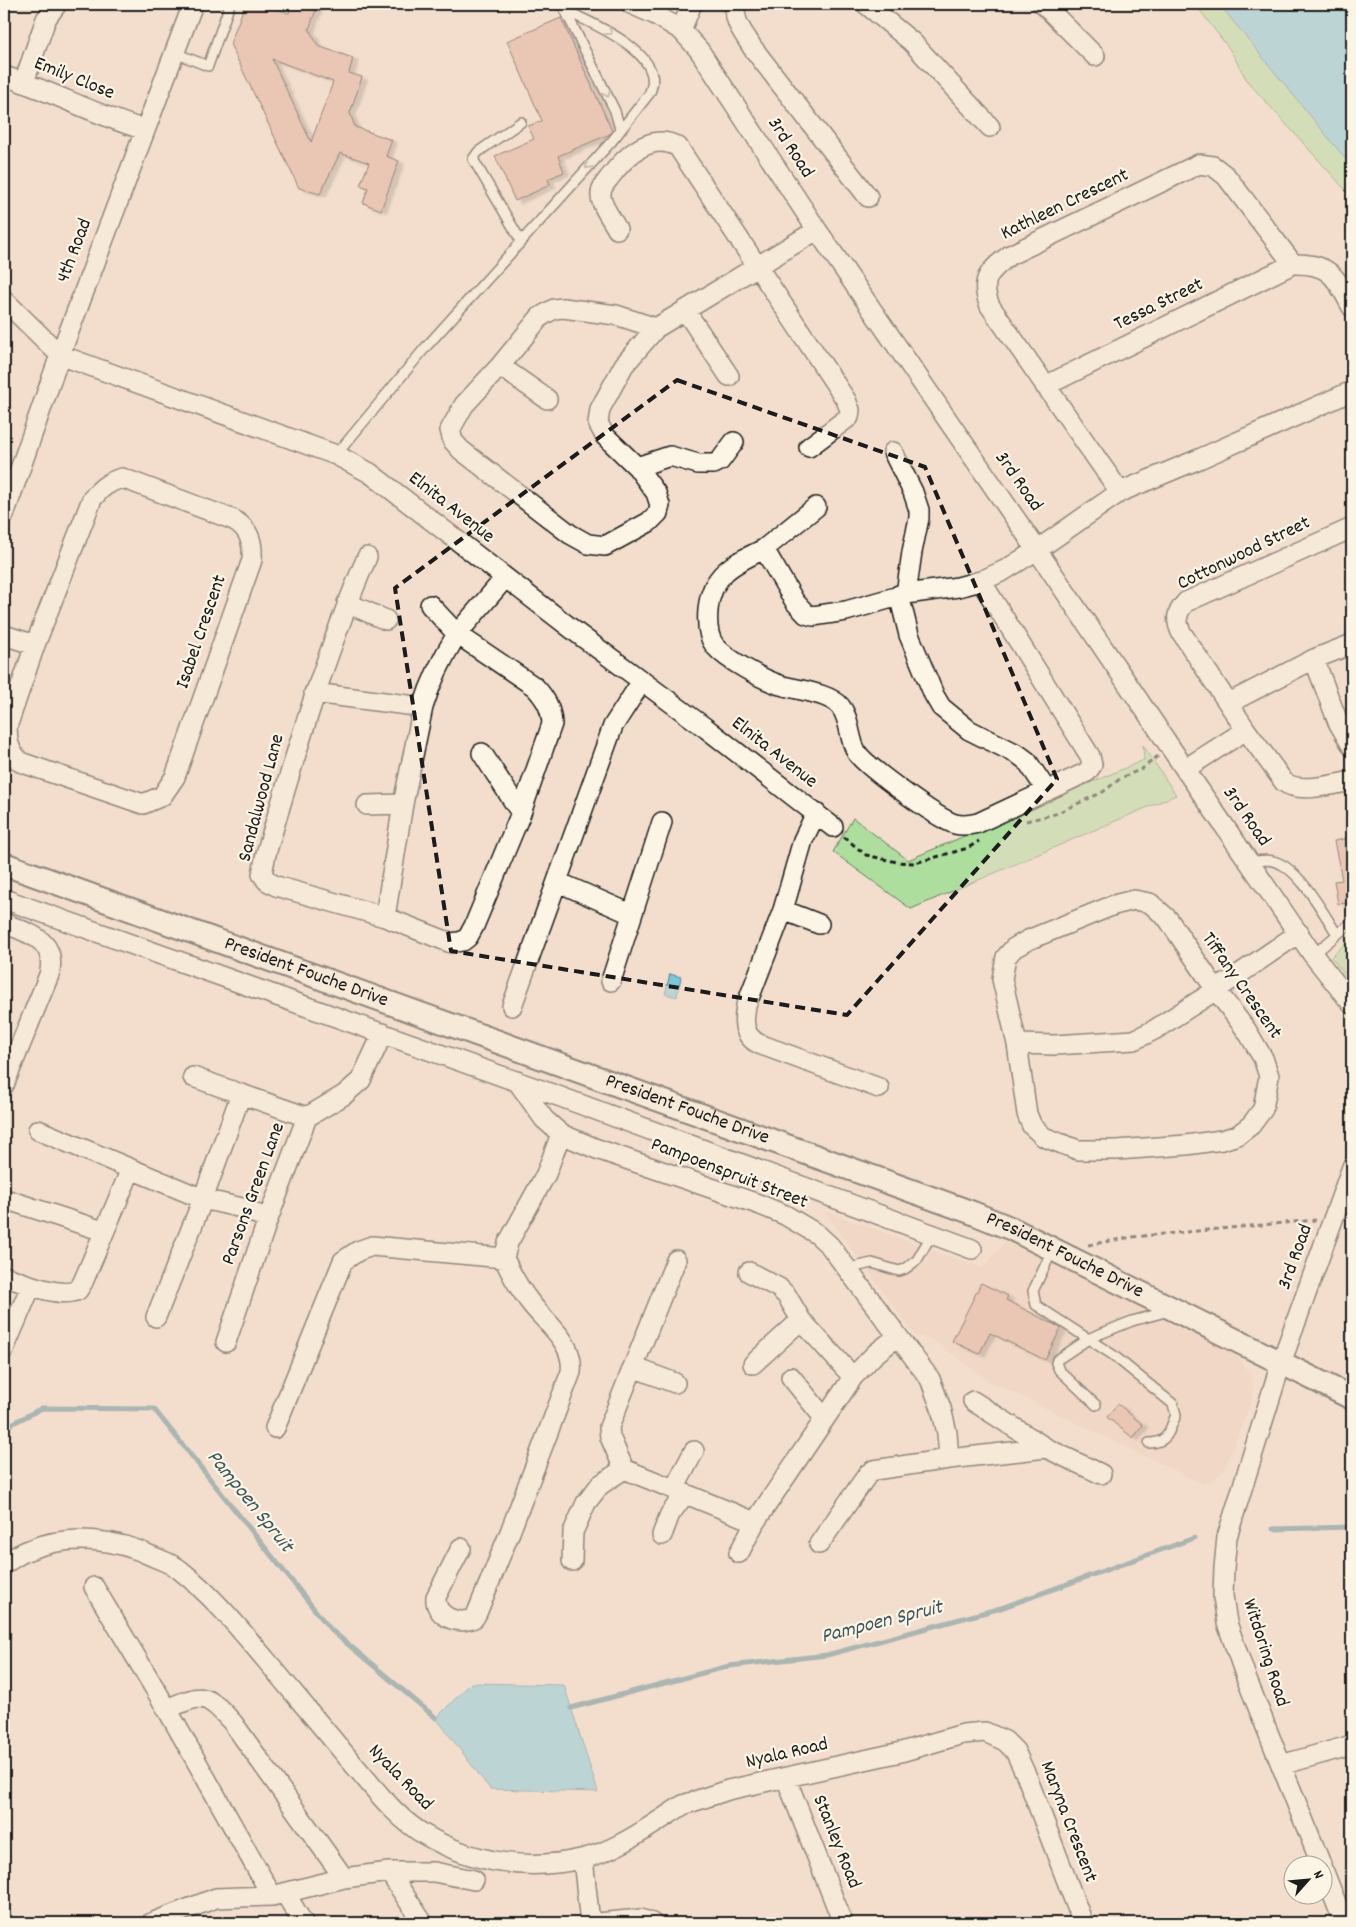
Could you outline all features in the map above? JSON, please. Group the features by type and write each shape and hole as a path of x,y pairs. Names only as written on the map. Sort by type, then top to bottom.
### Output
{"street":[{"path":"24,82 46,19 57,4"},
{"name":"4th Road","path":"4,515 60,355 193,4"},
{"name":"3rd Road","path":"631,4 656,15 682,30 699,50 817,230 1038,550 1185,769 1298,934 1352,1004"},
{"path":"682,30 692,4"},
{"path":"736,4 734,13 738,25 752,47 868,197"},
{"path":"866,4 912,42 990,127"},
{"path":"1043,4 1095,56"},
{"name":"Emily Close","path":"4,76 24,82 126,125 145,130"},
{"path":"617,229 601,200 602,188 622,161 638,149 652,143 670,142 678,147 846,400 850,410 849,417 809,447"},
{"name":"Kathleen Crescent","path":"1120,492 990,306 984,289 989,275 995,267 1010,255 1199,164 1214,166 1226,176 1292,264"},
{"path":"656,328 616,315 564,308 554,309 540,316 500,366 464,405 450,430 453,441 461,450 570,534 588,544 605,546 649,522 658,512 660,505 656,493 637,467 605,436 598,423 600,409 624,365 656,328 817,230"},
{"path":"1292,264 1310,264 1329,272 1337,279 1352,307"},
{"name":"Tessa Street","path":"1045,386 1292,264"},
{"name":"Elnita Avenue","path":"4,300 60,355 336,454 370,474 833,826"},
{"path":"685,310 729,376"},
{"path":"500,366 547,399"},
{"path":"764,549 795,602 806,614 813,616 846,611 903,595 958,587 981,581 1005,570 1038,550 1120,492 1352,391"},
{"path":"637,467 670,456 698,464 714,464 720,461 734,442"},
{"path":"894,452 914,492 919,510 903,595 909,634 934,695 941,707 969,730 1023,758 1035,771 1047,790"},
{"name":"Isabel Crescent","path":"122,478 134,482 234,520 243,526 248,533 252,549 252,560 175,776 162,796 143,804 30,767 20,762 8,742 7,727 35,645 92,499 108,482 122,478"},
{"path":"816,508 764,549 724,571 716,583 708,604 707,624 715,646 755,675 825,697 839,705 844,712 853,744 858,754 875,770 908,795 949,821 962,826 978,823 1086,772 1090,769 1092,761 981,581"},
{"name":"Cottonwood Street","path":"1350,533 1186,602 1180,608 1176,619 1181,632 1246,730 1284,782 1290,787 1299,789 1352,781"},
{"name":"Sandalwood Lane","path":"367,557 347,603 314,693 266,854 262,874 267,881 284,888 385,917 451,943 463,941 468,937 521,813 552,724 546,699 535,687 457,634 430,605"},
{"path":"385,917 403,804 423,707 444,655 457,634 505,578"},
{"path":"347,603 386,620"},
{"path":"4,635 35,645"},
{"path":"1229,703 1314,660 1352,644"},
{"path":"1314,660 1338,722 1352,746"},
{"path":"512,1006 613,726 642,682"},
{"path":"314,693 423,707"},
{"path":"1185,769 1246,730"},
{"path":"482,753 521,813"},
{"path":"367,805 403,804"},
{"path":"816,813 803,840 783,910 746,1006 744,1023 747,1035 751,1040 759,1044 879,1088"},
{"path":"611,981 662,822"},
{"name":"President Fouche Drive","path":"4,864 973,1213 1058,1251 1352,1398"},
{"path":"558,882 631,914"},
{"path":"4,899 383,1033 972,1249"},
{"name":"Tiffany Crescent","path":"1134,900 1150,903 1168,919 1263,1058 1269,1076 1263,1109 1251,1125 1238,1135 1222,1140 1117,1150 1078,1150 1044,1137 1032,1126 1027,1114 1017,1044 1002,979 1006,957 1014,948 1028,940 1114,905 1134,900"},
{"path":"783,910 819,924"},
{"path":"4,923 36,937 46,945 52,964 4,1085"},
{"path":"1017,1044 1056,1045 1134,1040 1154,1030 1216,990 1298,934"},
{"name":"Parsons Green Lane","path":"226,1342 268,1219 307,1117 344,1095 361,1080 383,1033"},
{"path":"192,1077 307,1117"},
{"name":"Pampoenspruit Street","path":"517,1082 544,1119 561,1134 597,1149 758,1204 785,1215 817,1234 830,1246 924,1371 935,1390 947,1433 949,1459"},
{"path":"156,1317 203,1198 241,1094"},
{"path":"38,1130 203,1198 242,1208 268,1219"},
{"path":"461,1548 436,1597 435,1603 438,1610 444,1615 463,1622 474,1618 477,1613 510,1532 570,1372 572,1362 565,1344 529,1302 512,1276 504,1258 508,1243 546,1174 561,1134"},
{"name":"3rd Road","path":"1281,1363 1352,1167"},
{"path":"4,1276 31,1286 67,1293 78,1290 131,1169"},
{"path":"8,1200 103,1231"},
{"path":"275,1428 343,1261 351,1254 372,1246 504,1258"},
{"path":"676,1260 609,1427 610,1437 624,1469 755,1522"},
{"path":"749,1272 779,1288 787,1296 800,1320 853,1377"},
{"path":"4,1349 31,1286"},
{"path":"753,1364 800,1320"},
{"path":"739,1553 755,1522 853,1377 875,1354 898,1337"},
{"name":"Witdoring Road","path":"1281,1363 1227,1537 1223,1596 1228,1623 1247,1680 1317,1854"},
{"path":"633,1367 675,1383"},
{"path":"790,1377 824,1418"},
{"path":"973,1401 1046,1448 1100,1474"},
{"path":"820,1544 868,1474 874,1470 1046,1448"},
{"path":"662,1535 694,1451"},
{"path":"572,1561 573,1532 586,1504 600,1485 624,1469"},
{"name":"Nyala Road","path":"4,1564 29,1550 47,1544 92,1540 110,1542 141,1551 178,1568 220,1606 394,1810 424,1835 473,1855 507,1864 527,1866 583,1859 618,1845 683,1805 695,1800 901,1752 969,1733 985,1732 1005,1741"},
{"path":"94,1587 278,1895 303,1923"},
{"path":"167,1709 195,1697 207,1699 218,1707 233,1723 344,1878"},
{"name":"Maryna Crescent","path":"1005,1741 1015,1751 1027,1777 1083,1923"},
{"path":"1282,1765 1352,1745"},
{"name":"Stanley Road","path":"786,1778 844,1923"},
{"path":"583,1859 590,1923"},
{"path":"389,1872 423,1923"},
{"path":"151,1923 216,1898 278,1895 344,1878 389,1872 434,1872 474,1880"},
{"path":"1334,1898 1344,1923"},
{"path":"597,1923 640,1919 652,1923"}],"lane":[{"path":"175,53 208,66 230,4"},
{"path":"336,454 382,397 612,141 649,94 653,86 653,77 649,67 640,55 622,40 600,26 564,8"},
{"path":"564,8 615,111 620,129"},
{"path":"521,122 478,152 473,159 521,241"},
{"path":"1250,862 1273,861 1290,870 1337,934"},
{"path":"1313,955 1352,922"},
{"path":"846,1269 872,1262 899,1270 905,1269 917,1260 932,1234"},
{"path":"1058,1251 1032,1291 1036,1305 1090,1338 1173,1404 1176,1415 1166,1438 1160,1442 1149,1443"},
{"path":"1096,1405 1059,1370 1056,1363 1058,1358 1090,1338 1132,1321 1174,1310"}],"path":[{"path":"1058,1251 1132,1237 1334,1219"}],"highlighted area":[{"path":"677,380 925,467 1057,779 847,1015 451,951 395,588"}],"shaded area":[{"path":"824,1211 982,1268 1006,1241 1236,1355 1253,1377 1252,1400 1224,1470 1212,1481 1203,1484 989,1381 933,1340 915,1335"}],"green space":[{"path":"1195,4 1352,4 1352,197 1248,82 1230,50"},
{"path":"1143,745 1176,795 911,909 833,852 853,818 908,860 1144,760"},
{"path":"1352,937 1352,983 1331,957"}],"water":[{"path":"1219,4 1352,4 1352,167"},
{"path":"670,974 681,977 677,997 665,994"},
{"path":"471,1683 564,1685 598,1792 490,1789 436,1718"}],"building":[{"path":"245,4 260,4 289,13 292,4 318,4 309,29 318,46 353,58 349,73 362,77 350,113 355,127 392,140 386,156 399,161 381,210 363,203 368,188 360,185 369,163 340,153 320,194 299,188 230,44","holes":["272,59 333,82 311,142"]},
{"path":"561,18 612,131 610,134 558,156 564,172 548,179 550,185 515,201 495,156 534,139 528,126 542,121 507,41"},
{"path":"1352,837 1352,902 1338,904 1334,881 1342,880 1334,841"},
{"path":"981,1283 1008,1296 1006,1300 1061,1328 1045,1360 990,1333 979,1354 952,1341"},
{"path":"1118,1404 1143,1425 1133,1438 1107,1417"}],"waterway":[{"name":"Pampoen Spruit","path":"4,1428 42,1408 154,1409 331,1630 436,1718"},
{"name":"Pampoen Spruit","path":"1273,1529 1352,1527"},
{"name":"Pampoen Spruit","path":"571,1708 729,1666 827,1655 1001,1608 1194,1538"}]}
